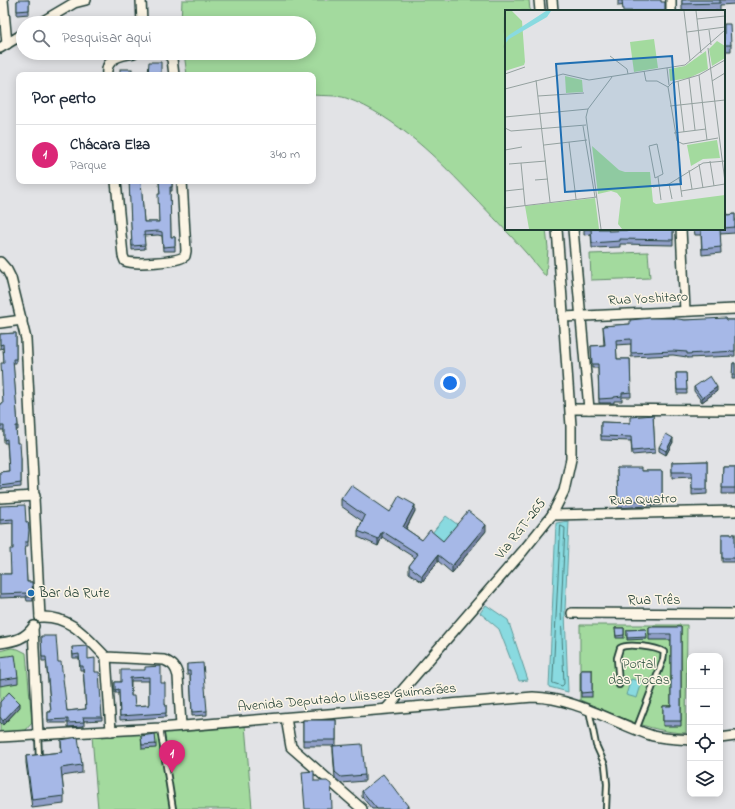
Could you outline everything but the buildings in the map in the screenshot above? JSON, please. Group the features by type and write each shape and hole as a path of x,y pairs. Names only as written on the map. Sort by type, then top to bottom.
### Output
{"street":[{"path":"4,0 4,46"},
{"path":"51,16 74,2 86,0"},
{"path":"141,0 142,16"},
{"path":"539,0 540,10"},
{"path":"552,0 553,10"},
{"path":"671,0 672,10"},
{"path":"4,46 16,38"},
{"path":"107,72 110,62 114,60"},
{"path":"172,60 174,72"},
{"path":"116,184 123,256 127,262 136,263 178,259 185,256 182,184"},
{"name":"Via RGT-265","path":"387,708 523,551 552,515 564,490 571,460 571,409 557,230"},
{"path":"573,230 589,409"},
{"path":"681,230 685,311"},
{"path":"0,262 7,270 11,278 26,339 40,617 32,628 19,640 0,643"},
{"name":"Rua Yoshitaro","path":"563,317 735,309"},
{"path":"0,323 22,320"},
{"path":"571,409 735,410"},
{"path":"0,498 35,496"},
{"name":"Rua Quatro","path":"552,515 735,511"},
{"name":"Rua Três","path":"572,613 735,614"},
{"path":"40,617 55,617 65,620 81,632 106,657 111,731"},
{"path":"32,628 38,735"},
{"path":"106,657 164,660 172,663 177,669 181,726"},
{"name":"Avenida Deputado Ulisses Guimarães","path":"0,738 160,728 533,697 559,699 636,730 655,736 687,740"},
{"path":"286,718 291,747 362,809"},
{"path":"723,738 735,736"}],"lane":[{"path":"619,685 617,658 620,648 628,645 656,649 664,652 663,660 636,730"},
{"path":"589,710 596,745 605,765 607,784 606,809"},
{"path":"160,728 173,809"},
{"path":"38,735 39,760"}],"green space":[{"path":"182,0 529,0 530,10 505,10 505,230 447,169 400,128 364,106 346,98 316,95 316,72 187,72 185,60 316,60 316,16 181,16"},
{"path":"505,230 546,230 548,248 546,277"},
{"path":"648,252 650,278 591,280 590,254"},
{"name":"Portal das Tocas","path":"580,625 687,625 686,733 672,732 645,726 580,700"},
{"path":"11,648 18,649 26,653 32,723 25,731 0,733 0,651"},
{"path":"245,725 252,809 98,809 92,736"}],"water":[{"path":"446,516 458,525 444,542 432,533"},
{"path":"569,521 565,611 568,692 549,687 556,523"},
{"path":"486,605 508,620 528,680 519,681 499,629 480,613"},
{"path":"631,679 642,682 637,698 626,695"}],"place":[{"name":"Bar da Rute","path":"31,593"},
{"name":"Chácara Elza","path":"172,773"}]}
